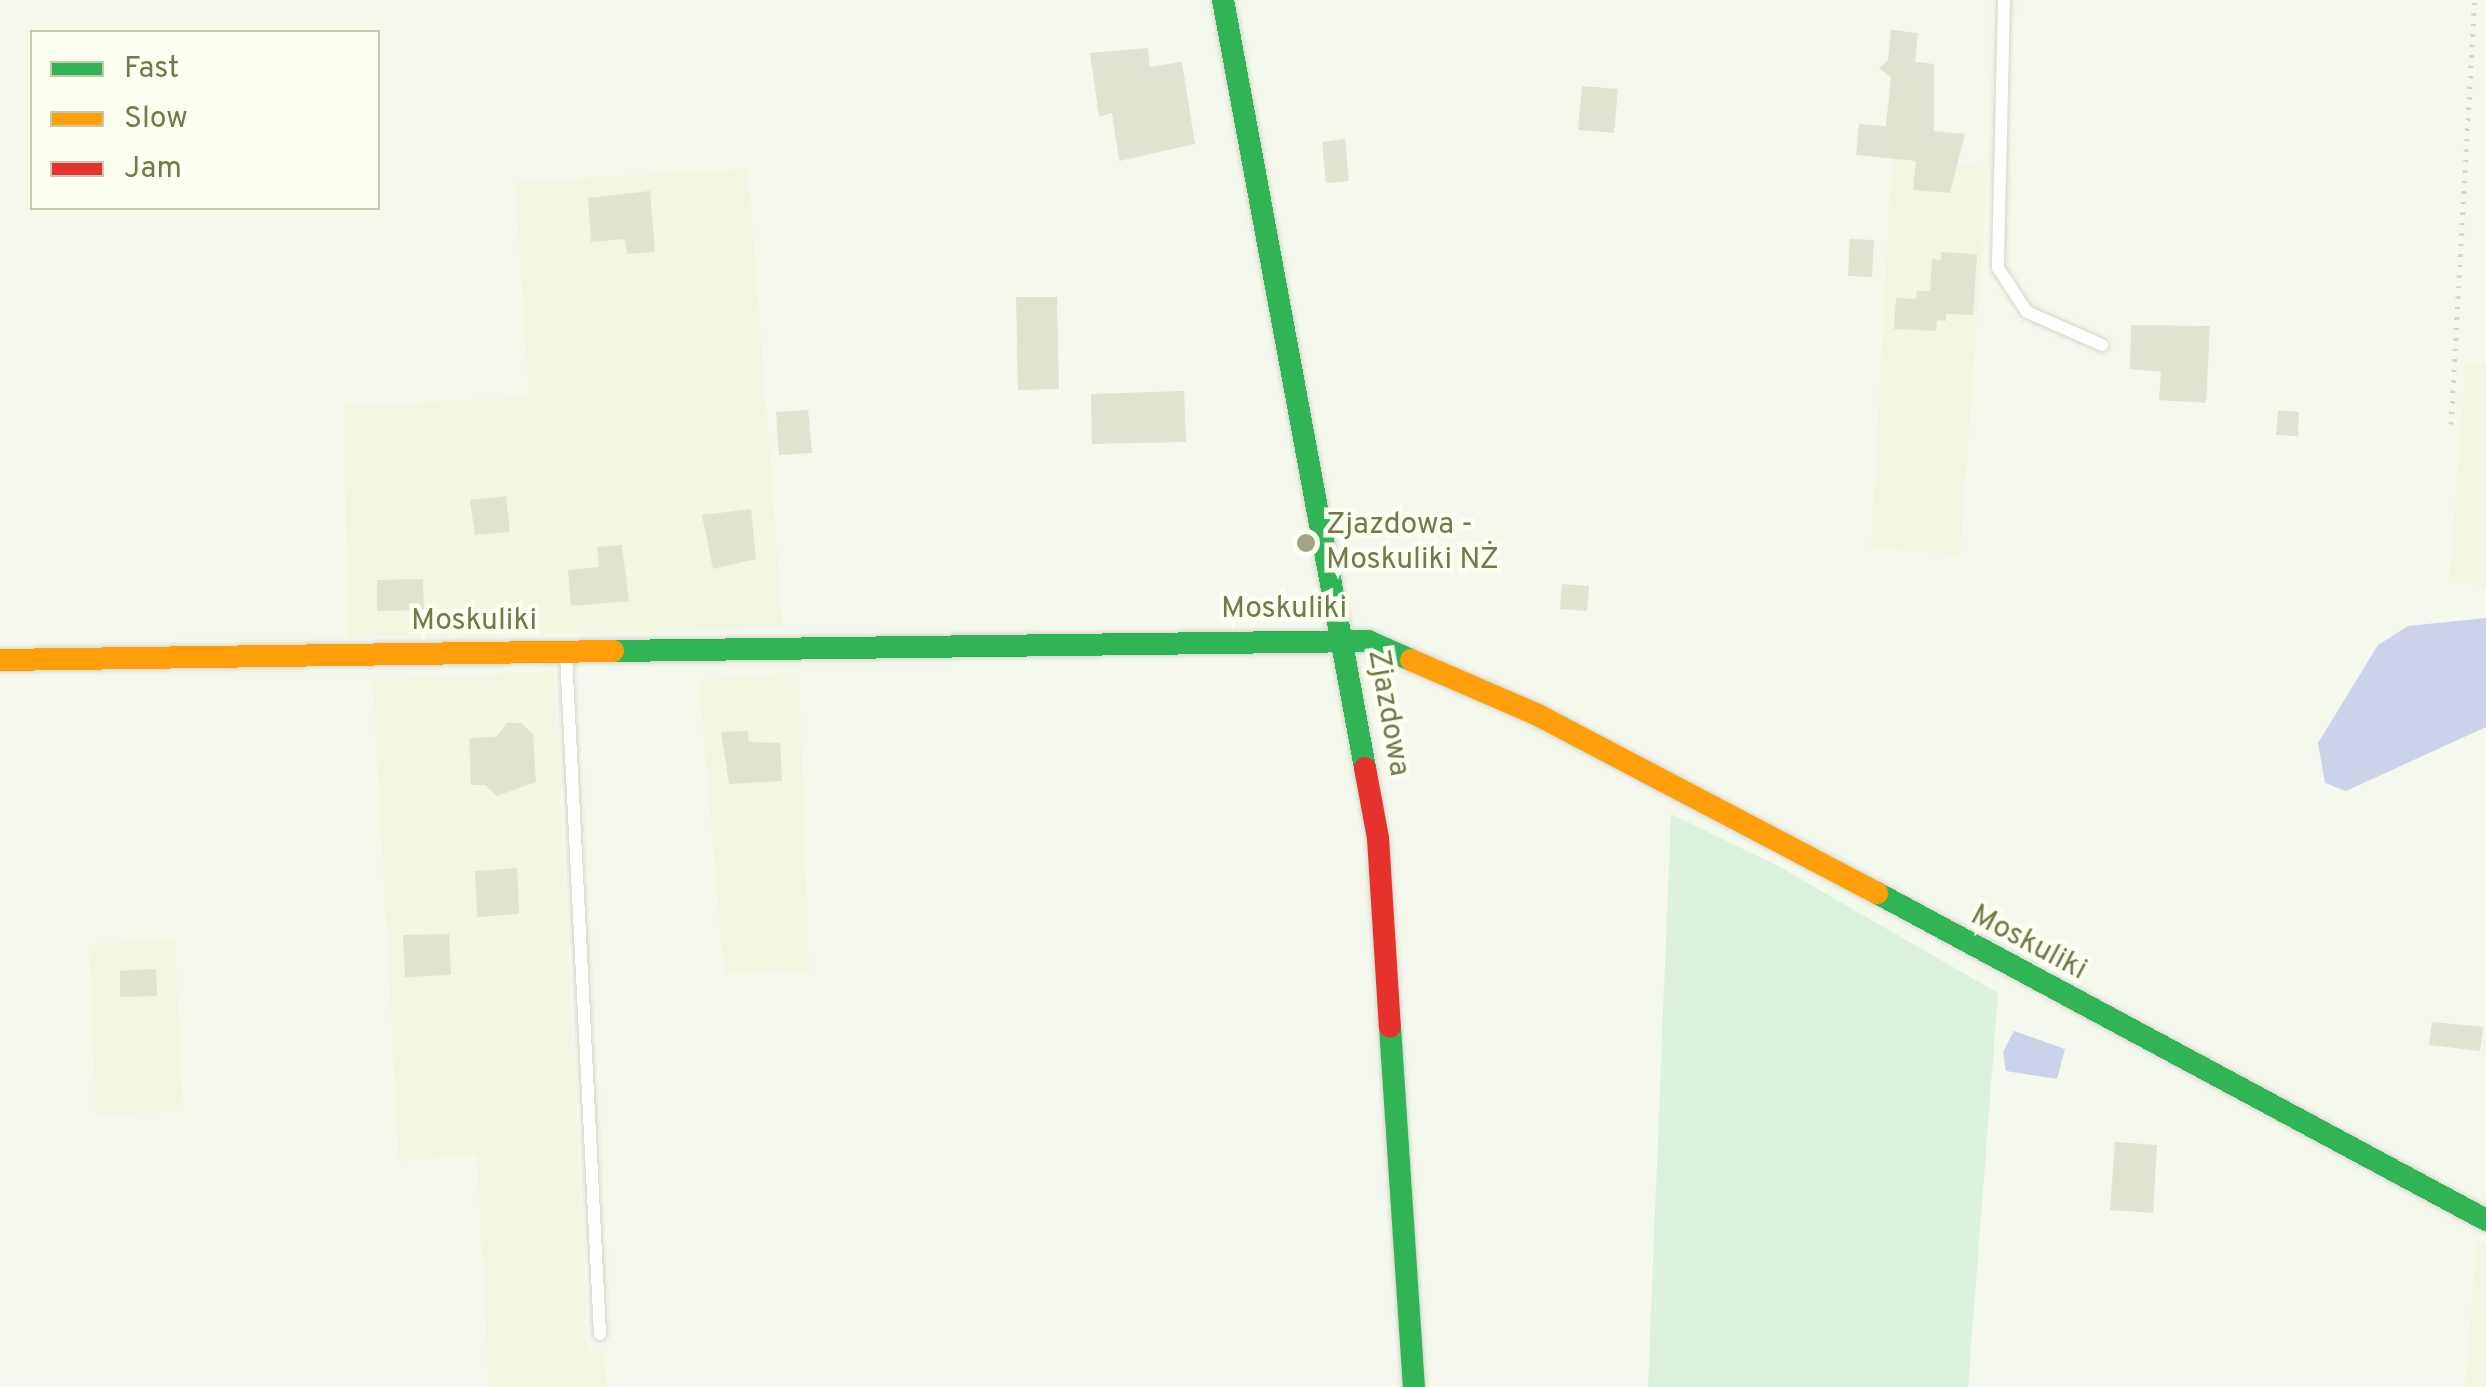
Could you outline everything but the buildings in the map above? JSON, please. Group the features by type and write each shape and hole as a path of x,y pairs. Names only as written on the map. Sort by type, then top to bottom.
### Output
{"street":[{"name":"Zjazdowa","path":"1223,0 1382,867 1414,1387"},
{"name":"Moskuliki","path":"0,660 1343,638 1396,651 1570,731 2486,1220"}],"lane":[{"path":"2004,0 1998,268 2027,312 2102,345"},
{"path":"566,652 600,1334"}],"path":[{"path":"2451,424 2474,0"}],"shaded area":[{"path":"1892,159 1988,168 1960,555 1871,548"},
{"path":"748,169 783,629 348,637 344,406 529,397 515,182"},
{"path":"2466,362 2486,364 2486,586 2449,582"},
{"path":"554,671 588,1352 604,1354 607,1387 489,1387 477,1155 399,1161 373,680"},
{"path":"799,672 809,971 724,974 699,680"},
{"path":"1671,814 1778,866 1998,993 1968,1387 1648,1387"},
{"path":"175,940 183,1111 96,1116 89,944"},
{"path":"2477,1239 2486,1244 2486,1387 2465,1387"}],"water":[{"path":"2486,618 2486,727 2346,791 2325,783 2318,743 2378,645 2408,626"},
{"path":"2014,1031 2065,1049 2057,1079 2006,1071 2003,1052"}],"traffic: fast":[{"path":"1223,0 1365,768"},
{"path":"613,651 1368,641 1411,660"},
{"path":"1877,893 2486,1220"},
{"path":"1390,1027 1414,1387"}],"traffic: slow":[{"path":"0,660 613,651"},
{"path":"1411,660 1538,715 1877,893"}],"traffic: jam":[{"path":"1365,768 1378,838 1390,1027"}],"place":[{"name":"Zjazdowa - Moskuliki NŻ","path":"1306,543"}]}
